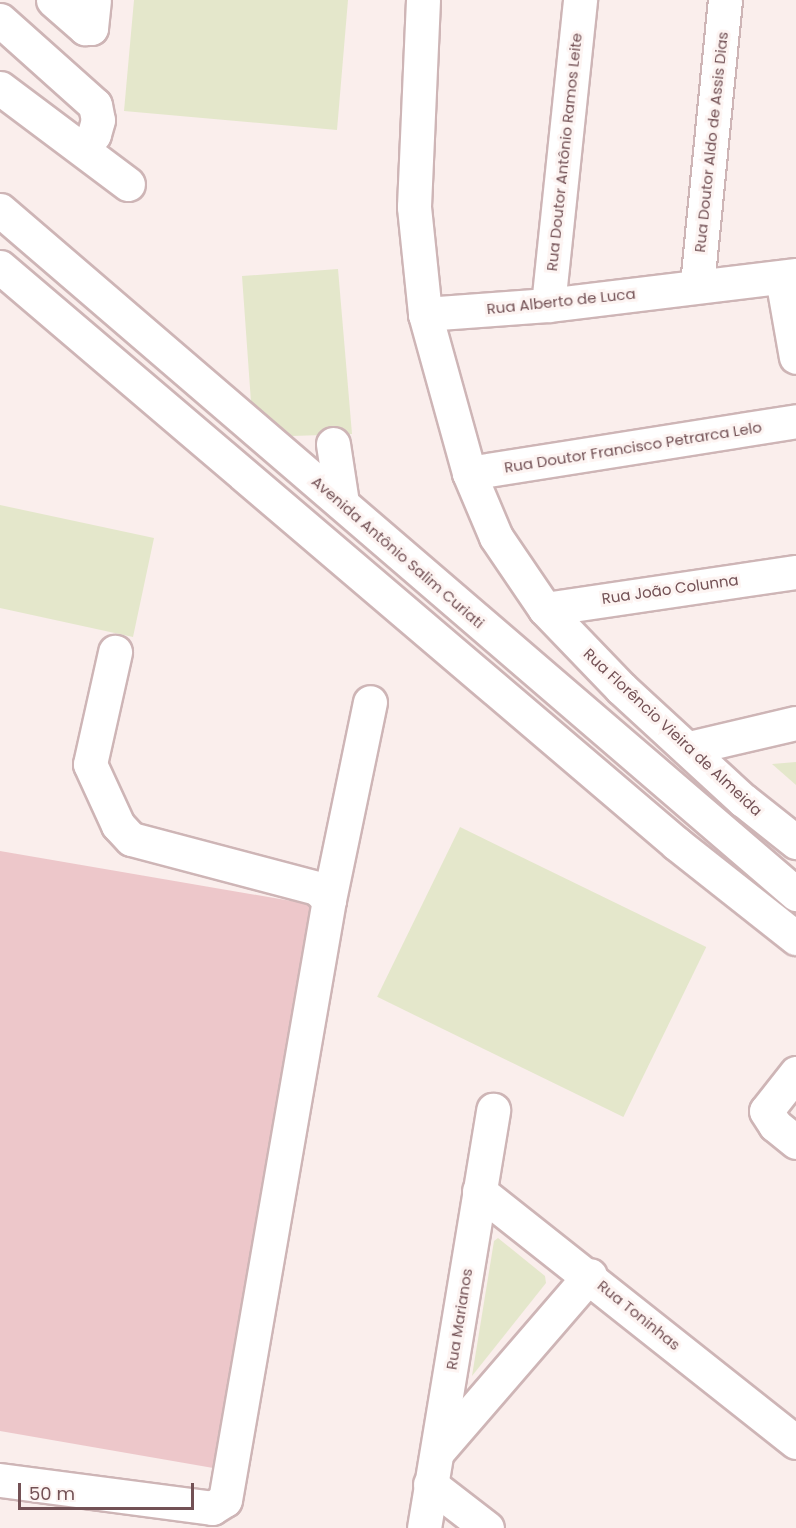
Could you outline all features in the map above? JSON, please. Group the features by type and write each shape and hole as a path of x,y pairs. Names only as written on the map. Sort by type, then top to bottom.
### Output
{"street":[{"path":"53,0 85,28 91,28 94,0"},
{"name":"Rua Florêncio Vieira de Almeida","path":"423,0 414,207 425,314 469,473 495,537 545,609 621,688 796,843"},
{"name":"Rua Doutor Antônio Ramos Leite","path":"549,304 580,0"},
{"name":"Rua Doutor Aldo de Assis Dias","path":"697,285 725,0"},
{"path":"0,20 95,105 98,120 94,134 84,148"},
{"path":"1,92 84,148 128,184"},
{"name":"Avenida Antônio Salim Curiati","path":"0,210 796,894"},
{"path":"0,267 677,844 796,938"},
{"path":"789,276 796,357"},
{"name":"Rua Alberto de Luca","path":"425,314 549,304 789,276"},
{"path":"60,318 87,285"},
{"name":"Rua Doutor Francisco Petrarca Lelo","path":"469,473 796,421"},
{"path":"333,444 342,503"},
{"name":"Rua João Colunna","path":"545,609 796,572"},
{"path":"115,652 91,748 90,764 118,825 131,839 317,888 329,900"},
{"path":"0,1480 212,1508 225,1500 329,900 370,702"},
{"path":"689,748 796,723"},
{"path":"796,1073 766,1111 774,1125 796,1142"},
{"name":"Rua Marianos","path":"424,1528 430,1484 439,1450 493,1110"},
{"name":"Rua Toninhas","path":"479,1191 590,1275 796,1442"},
{"path":"439,1450 590,1275"},
{"path":"430,1484 487,1528"}],"green space":[{"path":"134,0 348,0 337,130 124,111"},
{"path":"338,269 352,434 292,436 251,402 242,276"},
{"path":"0,505 154,538 133,637 0,608"},
{"path":"796,762 796,785 772,764"},
{"path":"460,827 706,947 623,1117 377,997"},
{"path":"498,1238 545,1276 546,1283 472,1376 494,1241"}],"building":[{"path":"0,851 315,905 219,1469 0,1431"}]}
